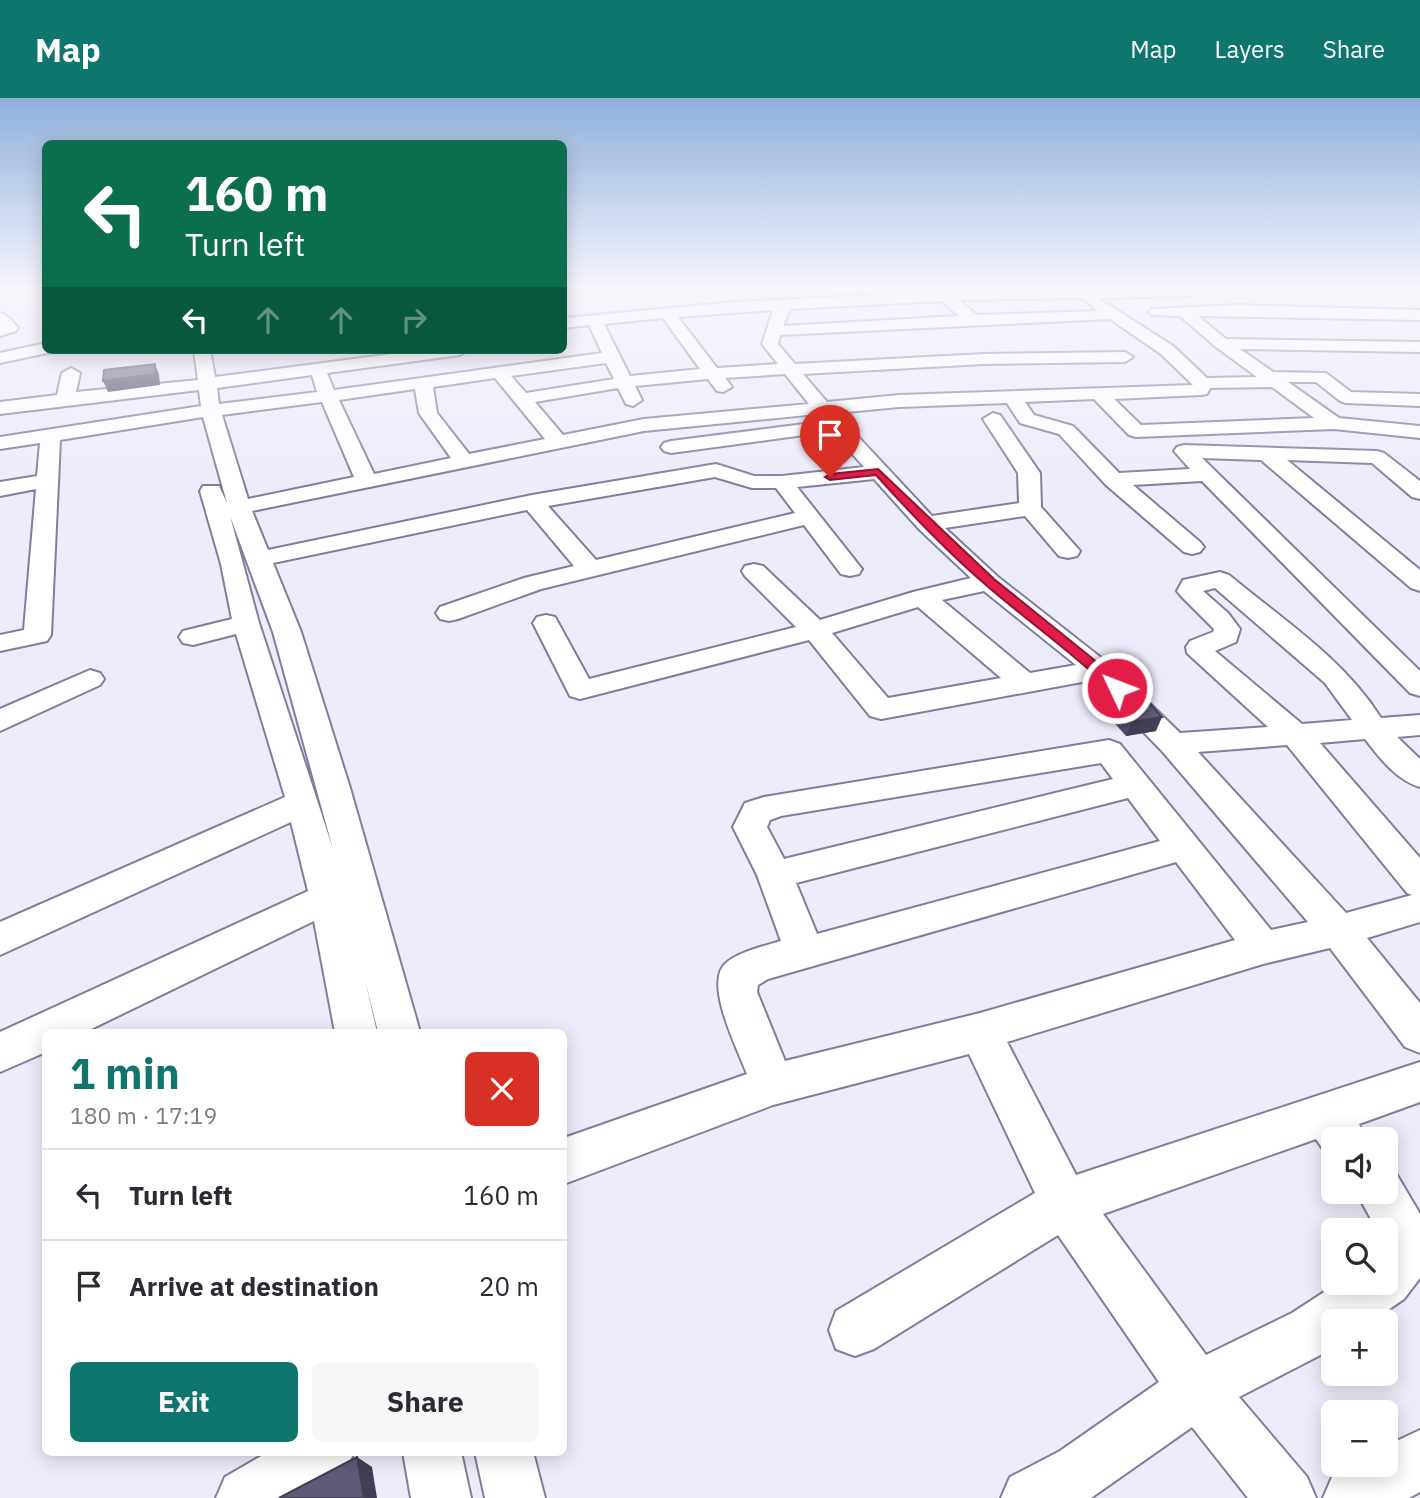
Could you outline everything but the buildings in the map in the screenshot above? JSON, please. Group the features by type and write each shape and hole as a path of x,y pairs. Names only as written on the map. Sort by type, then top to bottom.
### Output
{"street":[{"path":"188,355 227,510 233,564 246,623 303,803 328,898 355,1029"},
{"path":"200,398 202,355"},
{"path":"536,355 544,366 578,390"},
{"path":"699,355 743,414"},
{"path":"781,355 788,369 927,524 989,582 1099,670 1173,744 1339,931 1420,1034"},
{"path":"875,355 883,364"},
{"path":"981,355 984,359"},
{"path":"1172,355 1242,426"},
{"path":"1239,355 1334,423"},
{"path":"0,443 50,436 200,398 315,359 360,356"},
{"path":"0,408 65,399 328,396 613,357 644,425"},
{"path":"315,359 328,396 367,482"},
{"path":"522,399 625,382 713,373 984,359 1129,359 1159,392"},
{"path":"1044,359 1076,395"},
{"path":"956,360 978,398"},
{"path":"1362,361 1420,362"},
{"path":"499,372 558,442"},
{"path":"65,399 71,373"},
{"path":"1320,377 1346,397"},
{"path":"671,447 899,401 1159,392 1209,395 1236,382 1347,377"},
{"path":"1236,382 1259,399 1346,397 1420,400"},
{"path":"423,383 428,413 464,462"},
{"path":"1136,393 1209,474 1420,687"},
{"path":"1098,394 1136,431 1181,441 1266,453 1377,457 1420,492"},
{"path":"1012,397 1027,419 1066,430 1114,480 1192,547"},
{"path":"899,401 915,423"},
{"path":"1270,407 1292,423"},
{"path":"227,510 644,425 743,414 830,416"},
{"path":"993,419 1029,473 1030,508 1068,551"},
{"path":"1181,441 1242,426 1292,423 1334,423 1420,432"},
{"path":"0,643 37,635 50,436"},
{"path":"1266,453 1410,565 1420,583"},
{"path":"259,559 532,502 716,470 752,482 782,482 878,472"},
{"path":"1114,480 1209,474"},
{"path":"0,489 46,481"},
{"path":"782,482 850,569"},
{"path":"532,502 592,571"},
{"path":"927,524 1030,508"},
{"path":"227,510 259,559 287,632 334,788 398,1029"},
{"path":"449,613 533,583 809,517"},
{"path":"754,571 815,630 881,709 1099,670"},
{"path":"1420,776 1397,757 1372,728 1353,697 1335,677 1220,580 1192,585 1190,591 1197,600 1222,621 1227,629 1226,636 1200,647 1201,653 1295,734 1420,883"},
{"path":"546,623 580,690 815,630 922,597 989,582"},
{"path":"922,597 1023,682"},
{"path":"193,637 246,623"},
{"path":"0,721 90,678"},
{"path":"1173,744 1420,725"},
{"path":"805,953 775,875 750,827 757,811 776,805 1109,751 1263,948"},
{"path":"775,875 1136,785"},
{"path":"0,939 303,803"},
{"path":"773,1085 737,992 738,977 753,967 779,957 805,953 1184,847"},
{"path":"51,1029 328,898"},
{"path":"567,1160 773,1085 980,1032 1263,948 1339,931 1420,907"},
{"path":"980,1032 1065,1203 1197,1389 1286,1498"},
{"path":"0,1053 42,1033"},
{"path":"1334,1127 1420,1082"},
{"path":"855,1330 1065,1203 1321,1131"},
{"path":"1398,1219 1407,1232 1408,1256 1398,1270"},
{"path":"1031,1498 1081,1472 1197,1389 1311,1332 1366,1295"},
{"path":"246,1498 318,1456"},
{"path":"433,1456 441,1498"},
{"path":"505,1456 515,1498"},
{"path":"1353,1498 1420,1459"}],"route":[{"path":"830,477 878,472 927,524 989,582 1099,670 1117,688"}]}
